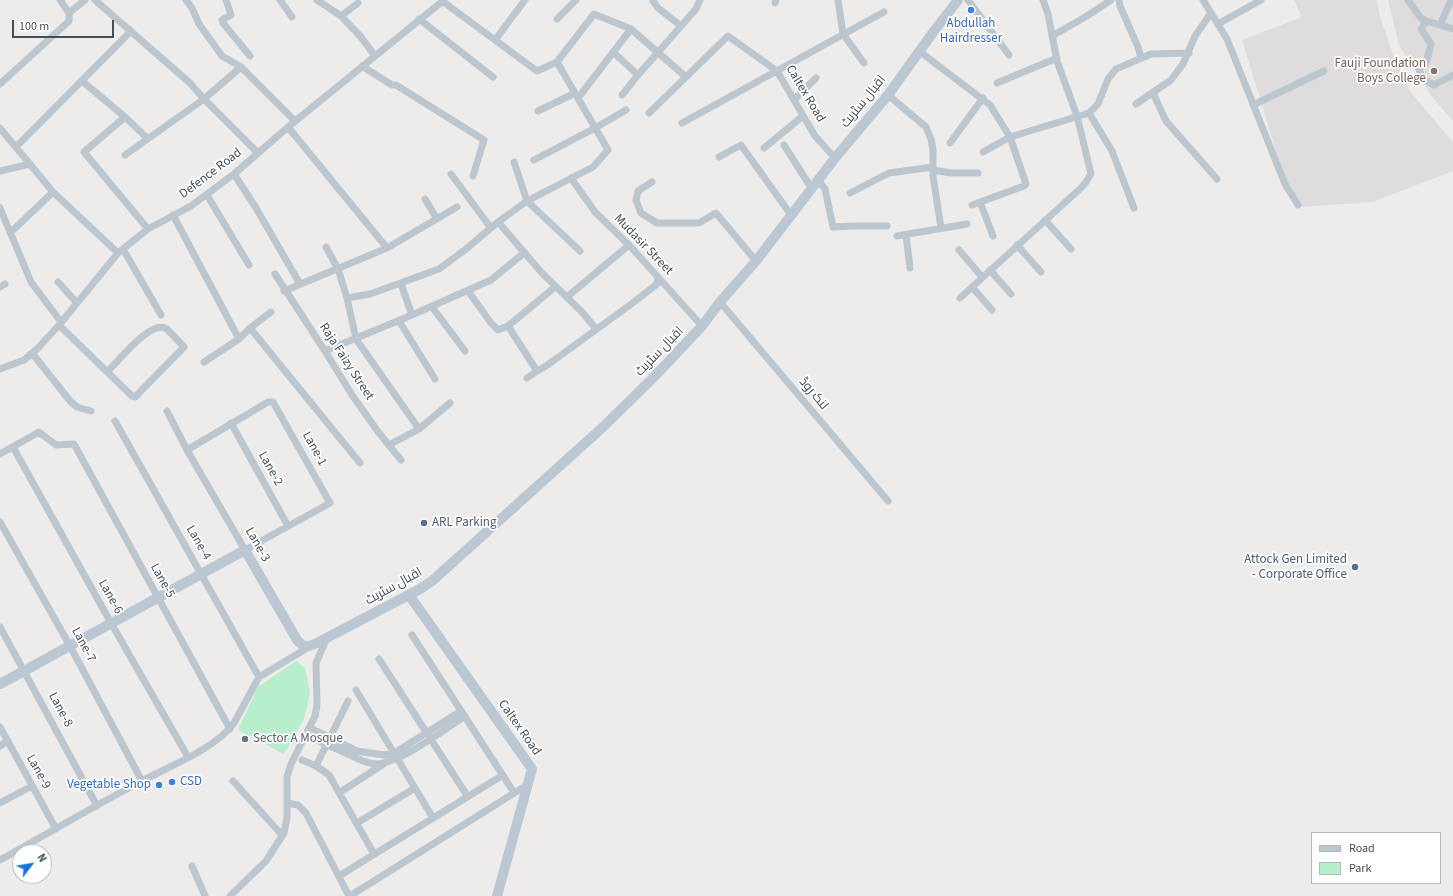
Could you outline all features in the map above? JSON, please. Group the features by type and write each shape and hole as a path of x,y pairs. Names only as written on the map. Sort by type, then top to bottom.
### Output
{"street":[{"path":"0,84 67,23 69,13 60,0"},
{"path":"69,13 85,0"},
{"path":"95,0 190,83 258,153"},
{"path":"186,0 192,8 199,24 222,56 241,67 295,121"},
{"path":"226,0 231,15 222,20 223,23 250,56"},
{"path":"280,0 292,17"},
{"path":"318,0 341,16 361,37 375,56"},
{"path":"495,40 525,0"},
{"path":"557,19 576,0"},
{"path":"653,0 658,8 681,26"},
{"path":"622,95 696,10 700,0"},
{"path":"838,0 843,34 864,63"},
{"name":"اقبال سٹریٹ","path":"309,646 409,595 438,576 603,428 702,326 720,302 756,261 835,158 888,95 958,0"},
{"path":"968,0 1009,54"},
{"path":"960,298 1082,187 1091,174 1077,116 1057,58 1048,14 1043,0"},
{"path":"1052,36 1111,0"},
{"path":"1119,0 1141,58"},
{"path":"1203,0 1227,39 1285,184 1298,205"},
{"path":"1218,24 1261,0"},
{"path":"1408,0 1420,17 1426,21 1453,29"},
{"path":"1440,25 1452,0"},
{"path":"443,1 536,71 557,62 594,14 631,29 686,77 649,113"},
{"name":"Defence Road","path":"0,369 24,360 32,353 60,324 121,251 148,229 191,206 207,195 234,174 288,126 443,1"},
{"path":"341,16 358,3"},
{"path":"682,123 884,12"},
{"path":"1136,104 1171,80 1183,64 1195,36 1211,13"},
{"path":"419,19 493,77"},
{"path":"1426,21 1421,28 1431,44 1426,63 1419,69 1420,74 1425,81 1434,85 1453,75"},
{"path":"538,111 577,96 631,29"},
{"path":"16,147 131,31"},
{"name":"Caltex Road","path":"686,77 728,36 777,71 815,136 835,158"},
{"path":"919,51 990,105 1010,137 1026,184 972,205"},
{"path":"613,52 638,75"},
{"path":"983,152 1010,137 1089,113 1098,104 1111,73 1116,69 1151,54 1189,53"},
{"path":"997,83 1057,58"},
{"path":"347,298 370,294 402,284 439,269 526,201 593,168 608,150 557,62"},
{"path":"362,66 392,85 396,85 484,140 473,176"},
{"path":"125,155 204,99 241,67"},
{"path":"1253,105 1324,71"},
{"path":"794,100 816,78"},
{"path":"82,81 125,117 147,138"},
{"path":"1153,93 1166,121 1217,179"},
{"path":"888,95 926,127 931,139 933,150 933,169 941,228"},
{"path":"950,143 982,98"},
{"path":"534,160 626,110"},
{"path":"1089,113 1112,151 1134,208"},
{"path":"764,148 803,116"},
{"path":"125,117 84,152 148,229"},
{"path":"288,126 387,248"},
{"path":"0,128 53,192 121,251 161,315"},
{"path":"719,157 741,145 791,215"},
{"path":"784,145 812,189"},
{"path":"514,162 526,201 580,251"},
{"path":"0,171 30,164"},
{"path":"850,193 888,173 933,169 951,173 978,173"},
{"path":"234,174 256,208 300,284"},
{"path":"451,174 491,228"},
{"name":"Mudasir Street","path":"571,178 595,212 629,245 702,326"},
{"path":"818,180 826,189 833,227 887,226"},
{"path":"652,182 638,191 636,200 641,213 658,223 699,223 716,213 756,261"},
{"path":"10,233 53,192"},
{"path":"207,195 249,265"},
{"path":"425,199 437,219"},
{"path":"980,202 993,236"},
{"path":"284,291 387,248 457,207"},
{"path":"0,208 31,282 60,324 107,372 132,396 135,397 184,347 167,328 157,327 142,336 107,372"},
{"path":"173,215 239,339"},
{"path":"1045,220 1071,249"},
{"path":"498,222 555,287 582,312 596,329"},
{"path":"897,236 967,224"},
{"path":"906,235 910,268"},
{"path":"567,298 629,245"},
{"path":"1017,245 1041,272"},
{"path":"326,247 338,269 347,298 356,339 419,430"},
{"path":"959,250 982,277"},
{"path":"326,351 412,316 492,280 524,253"},
{"path":"990,270 1011,294"},
{"name":"Raja Faizy Street","path":"274,274 284,291 326,351 352,395 401,460"},
{"path":"527,378 546,366 657,284 658,278"},
{"path":"58,282 77,304"},
{"path":"402,284 412,316"},
{"path":"468,291 491,323 498,330 508,326 555,287"},
{"path":"972,287 992,310"},
{"name":"لنک روڈ","path":"720,302 888,501"},
{"path":"432,307 465,351"},
{"path":"204,362 239,339 250,328 272,312"},
{"path":"399,321 435,379"},
{"path":"508,326 537,371"},
{"path":"250,328 360,463"},
{"path":"32,353 70,401 77,407 91,411"},
{"name":"Lane-1","path":"230,423 268,402 273,402 277,407 330,503 288,526"},
{"path":"389,445 419,430 450,403"},
{"name":"Lane-3","path":"167,411 187,450 297,640 302,646 309,646"},
{"name":"Lane-4","path":"115,421 202,574 258,677"},
{"path":"187,450 230,423"},
{"name":"Lane-2","path":"230,423 288,526"},
{"name":"Lane-5","path":"13,447 39,432 56,445 74,444 230,729"},
{"path":"0,454 13,447"},
{"name":"Lane-6","path":"13,447 188,757"},
{"name":"Lane-7","path":"0,522 70,646 142,781"},
{"path":"0,684 288,526"},
{"name":"Caltex Road","path":"409,595 532,769 497,896"},
{"name":"Lane-8","path":"0,627 97,806"},
{"path":"412,635 511,788"},
{"path":"230,896 266,862 282,835 287,817 287,777 291,764 315,716 317,705 316,663 327,638"},
{"path":"0,860 218,739 230,729 258,677 309,646"},
{"path":"379,658 468,797"},
{"path":"356,690 433,818"},
{"path":"316,766 348,701"},
{"path":"339,793 463,714"},
{"name":"Lane-9","path":"0,727 56,829"},
{"path":"308,732 364,753 395,756"},
{"path":"0,746 8,741"},
{"path":"329,741 371,764 387,762"},
{"path":"302,760 316,766 329,775 374,854"},
{"path":"340,876 503,775"},
{"path":"233,781 282,835"},
{"path":"287,803 298,805 306,813 340,876 349,896 527,785"},
{"path":"0,803 32,786"},
{"path":"357,823 415,788"},
{"path":"192,866 205,896"}],"shaded area":[{"path":"1294,0 1377,0 1379,13 1393,54 1411,93 1453,142 1453,171 1372,202 1302,207 1283,174 1242,40 1302,17"},
{"name":"Fauji Foundation Boys College","path":"1388,0 1453,0 1453,121 1432,97 1399,45"}],"green space":[{"path":"296,661 305,668 310,693 304,719 284,754 238,730 258,687"}],"place":[{"name":"Abdullah Hairdresser","path":"971,10"},
{"name":"Fauji Foundation Boys College","path":"1434,71"},
{"name":"ARL Parking","path":"424,523"},
{"name":"Attock Gen Limited - Corporate Office","path":"1355,567"},
{"name":"Sector A Mosque","path":"245,739"},
{"name":"CSD","path":"172,782"},
{"name":"Vegetable Shop","path":"159,785"}]}
